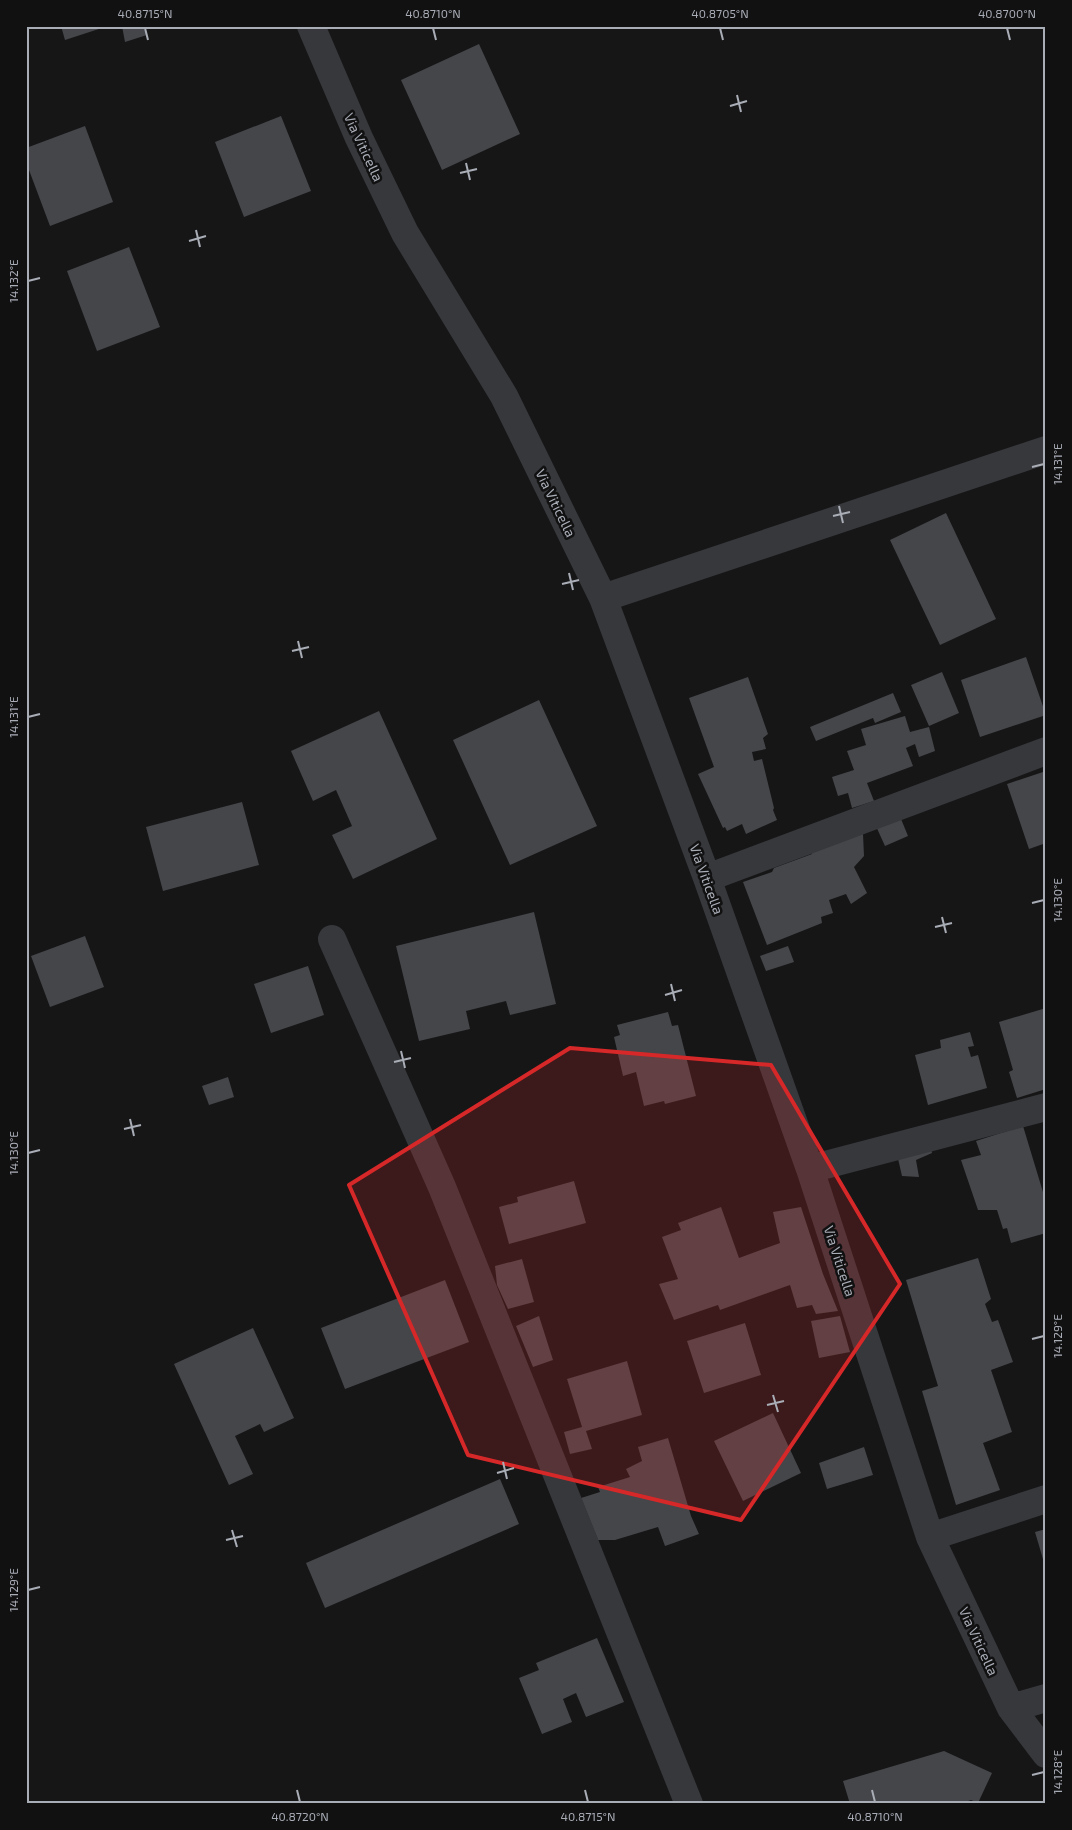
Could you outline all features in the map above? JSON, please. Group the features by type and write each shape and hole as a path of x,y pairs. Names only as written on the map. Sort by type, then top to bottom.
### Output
{"street":[{"name":"Via Viticella","path":"311,26 359,138 405,233 504,396 603,598 707,878 810,1169 930,1537 1011,1708 1046,1754"},
{"path":"603,598 1046,450"},
{"path":"707,878 1046,751"},
{"path":"332,939 442,1186 690,1804"},
{"path":"810,1169 1046,1107"},
{"path":"930,1537 1046,1499"},
{"path":"1011,1708 1046,1698"}],"highlighted area":[{"path":"570,1048 771,1065 900,1284 741,1520 468,1455 349,1185"}],"building":[{"path":"61,26 105,26 105,27 65,40"},
{"path":"122,26 143,26 147,35 125,42"},
{"path":"479,44 520,134 442,170 401,80"},
{"path":"281,116 311,191 244,217 215,142"},
{"path":"85,126 113,202 50,226 26,162 26,148"},
{"path":"129,247 160,327 97,351 67,271"},
{"path":"946,513 996,619 940,645 890,540"},
{"path":"1026,657 1046,715 980,737 961,680"},
{"path":"942,672 959,713 929,726 911,685"},
{"path":"748,677 768,734 763,738 766,749 752,752 754,761 762,759 777,820 746,834 742,824 727,831 725,827 723,828 698,774 714,767 689,698"},
{"path":"893,693 901,712 875,723 873,718 816,741 810,727"},
{"path":"539,700 597,826 510,865 453,740"},
{"path":"379,711 437,839 353,879 332,835 352,826 336,790 313,801 291,751"},
{"path":"905,716 910,732 929,727 935,751 919,757 915,744 906,748 913,766 867,783 874,801 852,808 848,793 838,796 832,777 854,770 847,751 866,745 861,729"},
{"path":"1046,771 1046,843 1029,849 1007,784"},
{"path":"242,802 259,865 163,891 146,827"},
{"path":"899,814 908,836 885,846 875,824"},
{"path":"858,825 863,834 864,856 854,867 867,893 851,904 846,894 829,900 833,913 821,917 822,923 767,945 743,882 772,872 774,868 812,854 810,848"},
{"path":"534,912 556,1004 510,1015 506,1001 466,1011 470,1029 419,1041 396,946"},
{"path":"85,936 104,987 50,1007 31,956"},
{"path":"788,946 794,962 766,971 760,956"},
{"path":"308,966 324,1015 271,1033 254,984"},
{"path":"1046,1008 1046,1089 1017,1098 1009,1072 1013,1070 999,1022"},
{"path":"668,1012 672,1026 678,1025 696,1096 665,1104 664,1101 644,1106 636,1072 623,1076 614,1037 620,1035 617,1025"},
{"path":"970,1032 974,1046 968,1047 971,1057 978,1055 987,1088 928,1105 915,1055 941,1048 940,1040"},
{"path":"228,1077 234,1097 209,1105 202,1086"},
{"path":"1023,1126 1046,1202 1046,1233 1011,1243 1007,1228 1003,1229 997,1210 978,1210 961,1160 981,1155 976,1141"},
{"path":"929,1139 932,1153 916,1160 919,1177 902,1176 896,1150"},
{"path":"574,1181 586,1223 509,1244 499,1207 518,1202 517,1197"},
{"path":"721,1207 739,1258 780,1243 773,1212 801,1207 823,1274 838,1311 816,1314 812,1305 797,1308 790,1285 720,1310 718,1305 674,1320 659,1284 678,1279 662,1237 681,1230 678,1223"},
{"path":"978,1258 991,1299 985,1304 992,1322 998,1320 1013,1362 991,1370 1012,1432 983,1443 1000,1490 956,1505 922,1391 938,1386 906,1280"},
{"path":"522,1259 534,1302 508,1309 497,1285 495,1266"},
{"path":"445,1280 469,1342 345,1389 321,1328"},
{"path":"539,1316 553,1360 533,1367 516,1326"},
{"path":"840,1316 850,1352 819,1358 811,1321"},
{"path":"745,1323 761,1375 704,1393 687,1341"},
{"path":"253,1328 294,1418 264,1432 260,1424 235,1436 253,1474 229,1485 174,1364"},
{"path":"627,1361 642,1415 586,1431 592,1449 570,1454 564,1432 582,1427 567,1379"},
{"path":"773,1413 801,1473 743,1501 714,1441"},
{"path":"668,1438 691,1516 699,1534 665,1546 658,1527 615,1540 598,1540 581,1498 600,1492 598,1487 630,1477 626,1469 642,1461 638,1447"},
{"path":"864,1447 873,1475 827,1489 819,1463"},
{"path":"500,1479 519,1524 325,1608 306,1563"},
{"path":"1046,1529 1046,1565 1045,1566 1035,1532"},
{"path":"597,1638 624,1702 586,1717 576,1693 563,1699 572,1722 542,1734 519,1678 539,1670 536,1663"},
{"path":"944,1751 992,1773 978,1803 971,1800 960,1804 850,1804 843,1781"}]}
